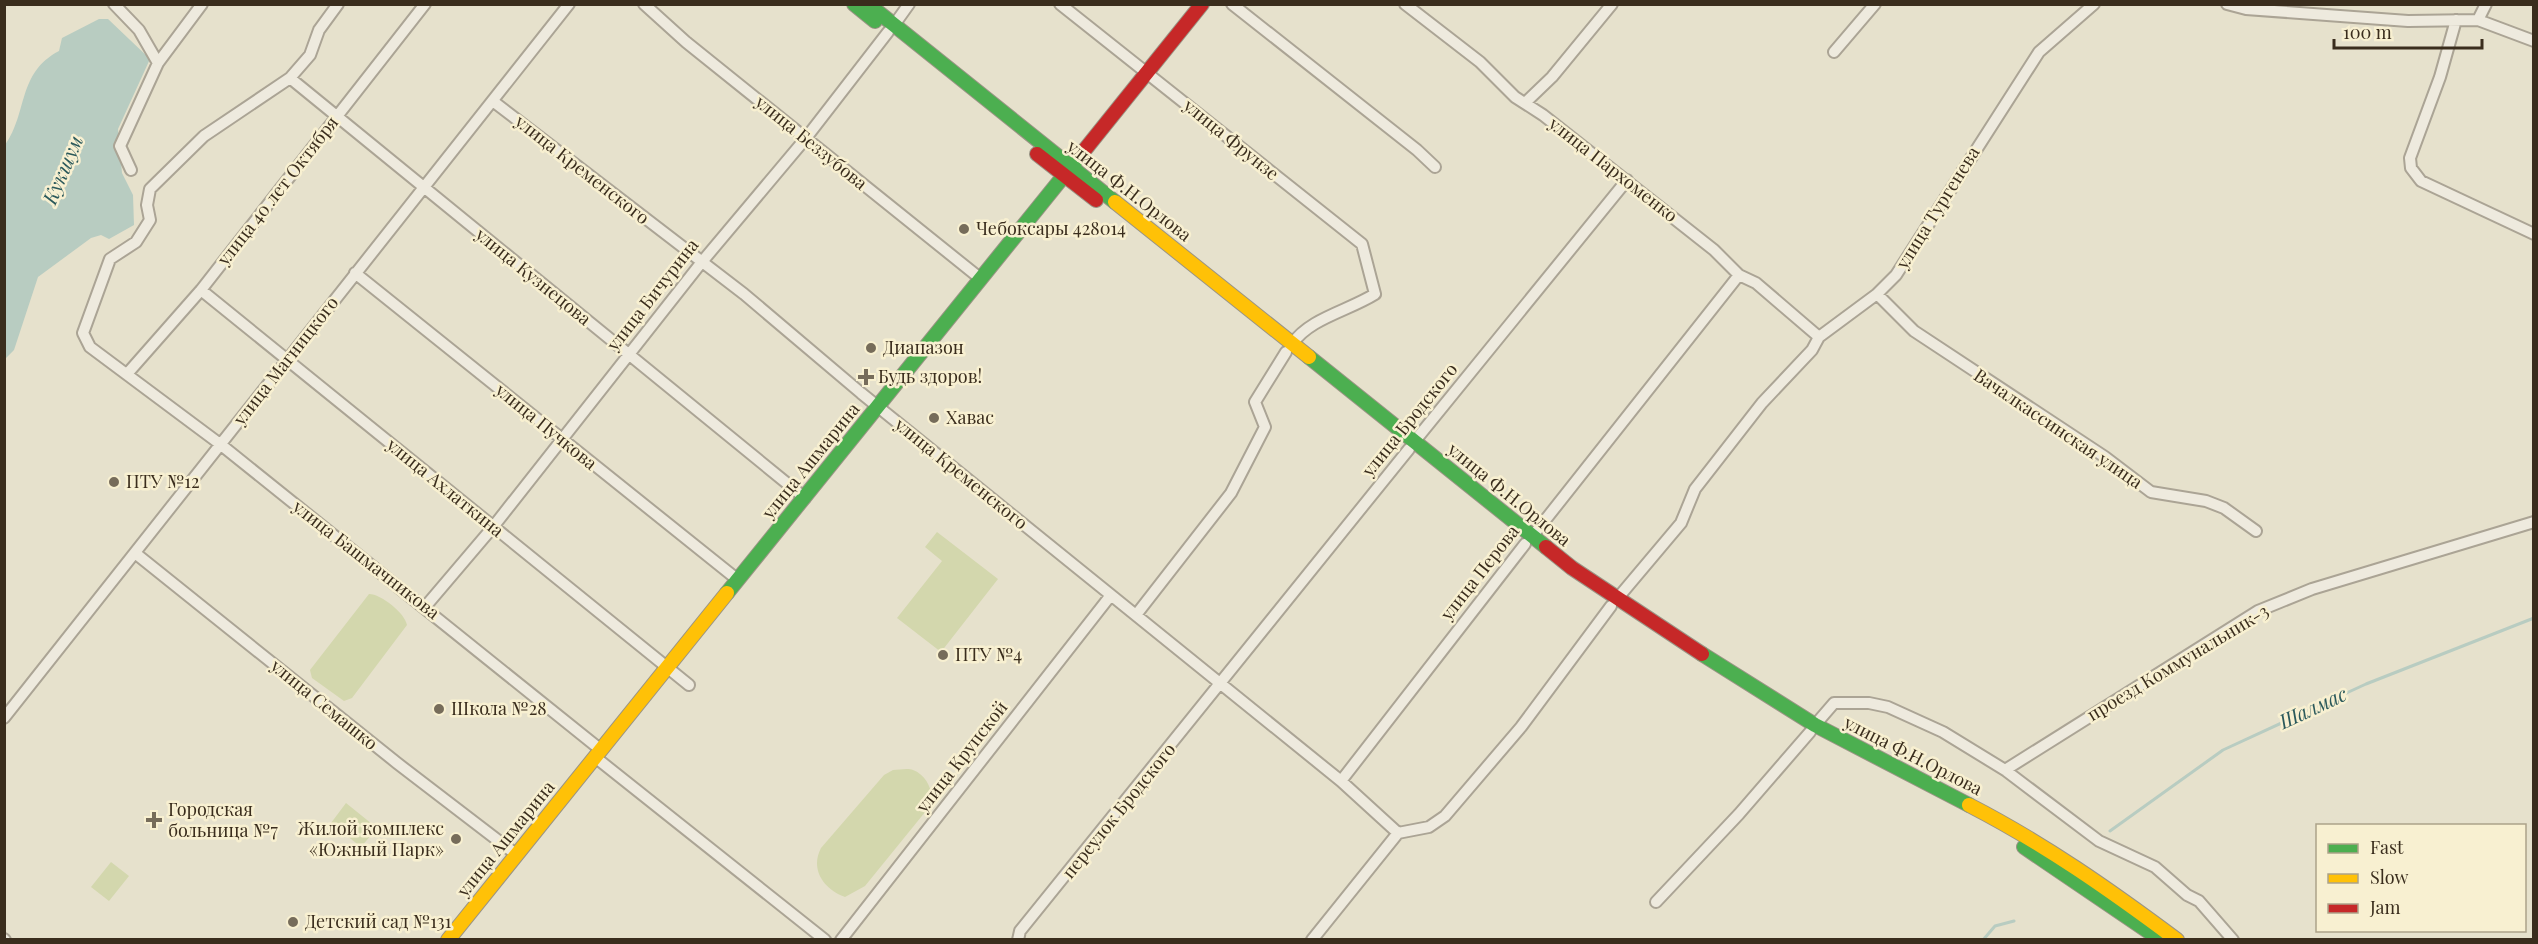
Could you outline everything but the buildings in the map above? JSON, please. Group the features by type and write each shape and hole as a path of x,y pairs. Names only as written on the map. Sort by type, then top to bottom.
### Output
{"street":[{"path":"114,4 139,30 158,63"},
{"path":"131,170 120,146 158,63 202,4"},
{"name":"улица Башмачникова","path":"338,4 320,30 310,55 290,78 204,136 150,189 147,205 150,220 136,242 110,259 83,333 90,347 219,444 425,606 598,754 825,939"},
{"name":"улица 40 лет Октября","path":"127,374 201,290 425,4"},
{"name":"улица Магницкого","path":"4,718 422,187 494,102 569,4"},
{"name":"улица Беззубова","path":"644,4 981,279"},
{"name":"улица Ф.Н.Орлова","path":"854,4 891,28 1528,541 1614,603 1715,674 2017,842 2160,939"},
{"name":"улица Ф.Н.Орлова","path":"868,4 891,28"},
{"name":"улица Бичурина","path":"425,606 493,526 701,263 806,138 909,4"},
{"name":"улица Фрунзе","path":"1060,4 1362,244 1375,294 1339,314 1307,327 1289,348"},
{"name":"улица Ашмарина","path":"448,939 1202,4"},
{"path":"1232,4 1417,150 1435,167"},
{"name":"улица Пархоменко","path":"1406,4 1480,62 1515,97 1526,102 1627,180 1714,250 1739,275 1756,283 1819,337"},
{"path":"1526,102 1552,77 1612,4"},
{"path":"1834,52 1875,4"},
{"name":"улица Тургенева","path":"1398,832 1429,827 1446,816 1521,727 1614,603 1681,523 1695,489 1762,403 1812,350 1819,337 1877,294 1896,274 1916,247 1980,142 2039,52 2094,4"},
{"path":"2227,4 2246,9 2408,21 2478,20 2534,41"},
{"path":"2478,20 2486,4"},
{"path":"2456,20 2427,116 2410,158 2411,168 2421,181 2534,234"},
{"name":"улица Кузнецова","path":"290,78 805,498"},
{"name":"улица Кременского","path":"494,102 744,294 878,406 1341,781 1398,832"},
{"name":"улица Бродского","path":"1222,684 1627,180"},
{"name":"улица Пучкова","path":"355,273 738,580"},
{"name":"улица Перова","path":"1341,781 1739,275"},
{"name":"улица Ахлаткина","path":"201,290 689,685"},
{"name":"Вачалкассинская улица","path":"1877,294 1914,331 2104,457 2151,492 2206,501 2224,508 2256,531"},
{"path":"1136,615 1231,493 1265,427 1255,402 1289,348"},
{"name":"проезд Коммунальник-3","path":"2005,770 2258,611 2312,589 2534,522"},
{"name":"улица Семашко","path":"135,553 397,763 517,855"},
{"name":"улица Крупской","path":"842,939 1111,595"},
{"name":"переулок Бродского","path":"1018,939 1020,932 1222,684"},
{"path":"1656,902 1739,814 1834,703 1879,705 1943,732 2005,770 2099,841 2155,867 2187,895 2199,901 2233,939"},
{"name":"улица Ф.Н.Орлова","path":"1813,729 2008,825 2107,888 2177,939"},
{"path":"1312,939 1398,832"}],"green space":[{"path":"937,532 998,579 941,652 897,618 942,561 925,547"},
{"path":"369,594 380,597 392,605 402,615 407,625 352,698 344,701 312,678 310,670"},
{"path":"911,769 918,772 926,780 931,790 930,806 865,886 845,897 830,889 818,871 817,863 821,848 884,775 893,770"},
{"path":"346,803 377,828 361,847 331,823"},
{"path":"111,862 129,876 109,901 91,887"}],"water":[{"name":"Кукшум","path":"99,19 108,19 150,59 118,129 122,173 133,195 134,225 109,239 101,235 91,238 38,277 14,350 5,359 5,145 12,133 36,70 59,51 62,38"}],"waterway":[{"name":"Шалмас","path":"2110,831 2223,750 2366,684 2534,618"},
{"name":"Шалмас","path":"1983,940 1995,926 2014,921"}],"traffic: fast":[{"path":"854,4 875,21"},
{"path":"868,4 1115,202"},
{"path":"727,593 1083,152"},
{"path":"1309,357 1546,547"},
{"path":"1702,654 1815,725 1969,805"},
{"path":"2024,847 2155,936"}],"traffic: slow":[{"path":"1115,202 1309,357"},
{"path":"448,940 727,593"},
{"path":"1969,805 2076,868 2177,940"}],"traffic: jam":[{"path":"1083,152 1202,4"},
{"path":"1037,154 1096,200"},
{"path":"1546,547 1572,568 1702,654"}],"place":[{"name":"Чебоксары 428014","path":"964,229"},
{"name":"Диапазон","path":"871,348"},
{"name":"Будь здоров!","path":"866,377"},
{"name":"Хавас","path":"934,418"},
{"name":"ПТУ №12","path":"114,482"},
{"name":"ПТУ №4","path":"943,655"},
{"name":"Школа №28","path":"439,709"},
{"name":"Городская больница №7","path":"154,820"},
{"name":"Жилой комплекс «Южный Парк»","path":"456,839"},
{"name":"Детский сад №131","path":"293,922"}]}
